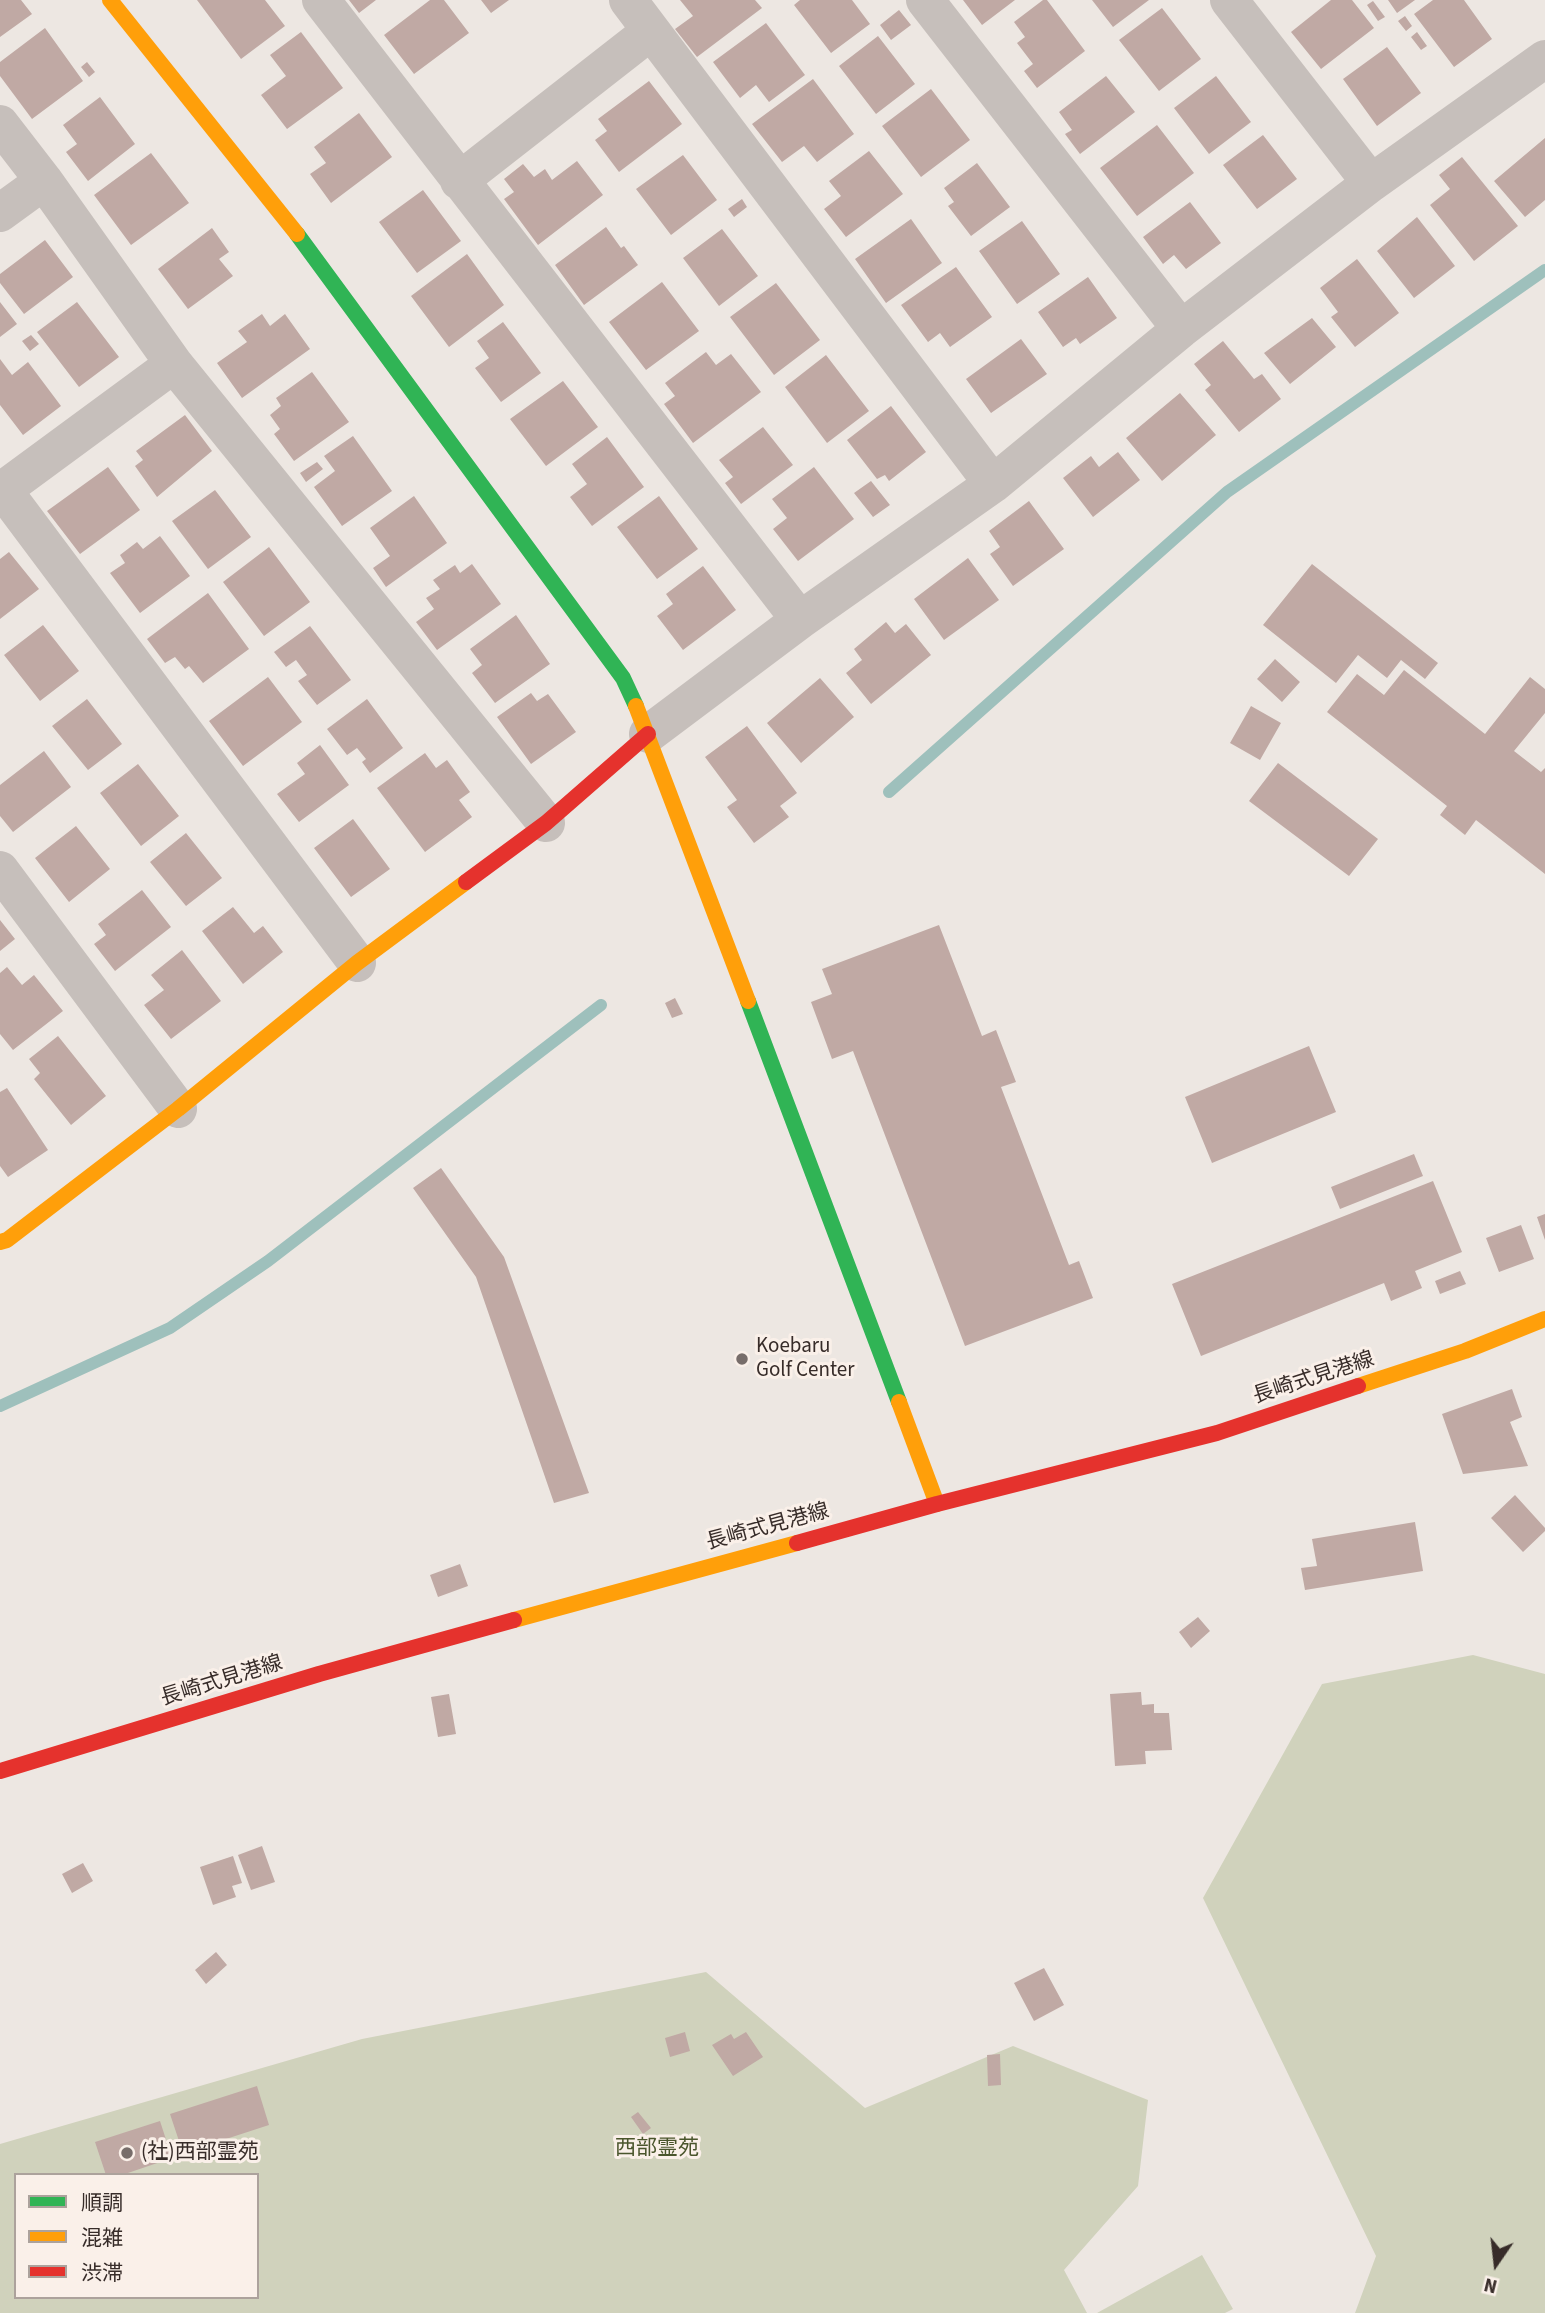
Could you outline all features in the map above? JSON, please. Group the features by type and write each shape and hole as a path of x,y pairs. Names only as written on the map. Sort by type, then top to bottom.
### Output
{"street":[{"path":"110,0 327,273 623,678 648,734 937,1504"},
{"path":"321,0 800,620"},
{"path":"628,0 993,485"},
{"path":"925,0 1181,330"},
{"path":"1229,0 1371,183"},
{"path":"459,181 651,31"},
{"path":"2,1237 178,1109 357,963 546,823 648,734 800,620 993,485 1181,330 1371,183 1545,59"},
{"path":"0,124 44,181 174,364 546,823"},
{"path":"0,213 44,181"},
{"path":"174,364 1,491 357,963"},
{"path":"0,870 178,1109"},
{"name":"長崎式見港線","path":"0,1772 319,1674 937,1504 1217,1433 1465,1351 1545,1319"}],"green space":[{"path":"1473,1655 1545,1674 1545,2313 1355,2313 1376,2256 1203,1898 1322,1684"},
{"name":"西部霊苑","path":"706,1972 865,2108 1013,2046 1148,2100 1138,2186 1064,2270 1087,2313 0,2313 0,2144 362,2039"},
{"path":"1202,2255 1233,2309 1225,2313 1097,2313"}],"building":[{"path":"0,0 21,0 32,14 0,37"},
{"path":"197,0 265,0 285,26 241,59"},
{"path":"349,0 376,0 359,13"},
{"path":"430,0 444,0 469,33 414,74 384,35"},
{"path":"481,0 509,0 491,13"},
{"path":"680,0 755,0 762,8 697,57 675,29 693,16"},
{"path":"800,0 852,0 870,24 831,53 794,5"},
{"path":"963,0 1015,0 982,25"},
{"path":"1043,0 1047,0 1085,51 1037,88 1024,71 1033,64 1017,43 1025,37 1014,22"},
{"path":"1092,0 1149,0 1113,27"},
{"path":"1331,0 1352,0 1374,28 1321,69 1291,32"},
{"path":"1388,0 1415,0 1397,13"},
{"path":"1433,0 1464,0 1492,39 1454,67 1414,14"},
{"path":"1373,1 1385,17 1378,21 1367,5"},
{"path":"1162,8 1201,59 1159,91 1119,40"},
{"path":"899,10 911,25 891,40 880,25"},
{"path":"1405,16 1412,26 1406,31 1398,21"},
{"path":"766,23 805,75 769,102 756,85 740,98 713,62"},
{"path":"45,28 83,81 32,119 0,76 0,62"},
{"path":"301,32 343,88 287,129 261,95 286,76 270,55"},
{"path":"1417,32 1427,46 1421,50 1411,37"},
{"path":"878,36 915,84 876,114 839,66"},
{"path":"1387,47 1421,93 1377,126 1343,79"},
{"path":"87,62 95,72 89,77 81,67"},
{"path":"1106,76 1135,112 1080,154 1065,134 1072,130 1059,112"},
{"path":"1216,76 1251,122 1209,154 1174,108"},
{"path":"813,79 854,134 817,162 804,146 782,162 752,124"},
{"path":"649,81 682,124 619,172 595,140 607,131 598,119"},
{"path":"931,89 970,140 921,177 882,126"},
{"path":"100,97 135,144 88,181 66,152 77,144 63,125"},
{"path":"359,113 392,157 331,203 310,174 326,163 314,147"},
{"path":"1157,125 1194,173 1137,216 1100,168"},
{"path":"1263,135 1297,179 1257,209 1223,165"},
{"path":"1545,138 1545,200 1525,217 1494,181"},
{"path":"869,151 903,194 846,237 824,209 841,196 829,181"},
{"path":"151,153 189,203 131,245 94,195"},
{"path":"683,155 717,200 671,235 636,189"},
{"path":"1462,157 1518,226 1474,261 1430,205 1450,189 1439,175"},
{"path":"577,161 603,195 538,245 504,199 514,192 504,179 523,164 534,177 545,169 552,180"},
{"path":"977,163 1010,207 971,236 948,206 954,202 944,188"},
{"path":"423,190 461,241 417,273 379,222"},
{"path":"742,199 747,207 734,217 728,209"},
{"path":"1190,202 1221,243 1186,269 1174,255 1163,264 1143,237"},
{"path":"1417,217 1455,266 1414,298 1377,251"},
{"path":"911,219 942,263 886,303 855,259"},
{"path":"1022,221 1060,274 1017,304 979,251"},
{"path":"606,227 638,265 584,305 555,265"},
{"path":"212,228 229,252 219,259 233,276 188,309 158,269"},
{"path":"722,229 758,276 719,306 683,258"},
{"path":"45,240 73,277 24,314 0,283 0,274"},
{"path":"467,254 504,305 449,347 411,296"},
{"path":"1357,259 1399,313 1355,347 1331,317 1338,312 1320,288"},
{"path":"956,267 992,317 950,347 940,333 928,342 901,305"},
{"path":"1088,277 1117,318 1080,344 1076,338 1063,347 1038,312"},
{"path":"662,282 699,331 646,370 609,322"},
{"path":"776,283 820,340 774,375 730,317"},
{"path":"0,302 17,324 0,337"},
{"path":"77,302 119,357 79,387 37,332"},
{"path":"262,314 270,326 285,314 310,349 242,398 217,363 247,342 238,331"},
{"path":"1312,318 1336,347 1290,384 1264,353"},
{"path":"503,322 541,373 501,402 475,368 489,358 477,341"},
{"path":"31,335 39,344 30,351 22,341"},
{"path":"1021,339 1047,374 991,413 966,379"},
{"path":"1223,341 1254,379 1262,374 1281,399 1239,432 1205,390 1211,385 1194,364"},
{"path":"706,352 716,365 731,354 761,392 693,443 664,404 675,396 665,383"},
{"path":"826,355 869,411 827,443 785,387"},
{"path":"0,359 12,375 28,362 61,406 23,435 0,405"},
{"path":"312,372 349,422 294,461 274,434 280,429 270,415 281,406 276,398"},
{"path":"563,381 598,427 546,466 510,419"},
{"path":"1180,393 1216,435 1162,481 1126,438"},
{"path":"891,406 926,452 889,481 885,475 877,479 847,440"},
{"path":"185,415 212,451 157,497 135,466 143,460 136,451"},
{"path":"763,427 793,465 741,504 725,483 733,477 719,460"},
{"path":"353,436 392,491 342,526 314,487 335,471 324,456"},
{"path":"607,437 644,487 592,526 570,497 587,484 572,464"},
{"path":"1118,452 1140,480 1093,517 1063,478 1091,456 1099,467"},
{"path":"317,462 323,469 306,482 300,473"},
{"path":"108,467 140,510 80,554 47,511"},
{"path":"814,467 854,519 798,561 773,529 787,518 772,499"},
{"path":"871,481 890,505 873,517 854,493"},
{"path":"215,490 251,537 208,569 172,521"},
{"path":"414,496 447,543 386,587 373,568 390,556 370,528"},
{"path":"659,496 698,549 657,579 617,527"},
{"path":"1029,501 1064,549 1013,586 990,554 1000,547 989,531"},
{"path":"160,536 190,576 140,613 110,573 125,563 120,555 137,542 143,549"},
{"path":"269,547 310,602 264,636 223,582"},
{"path":"9,552 39,589 0,619 0,559"},
{"path":"968,558 999,600 944,640 914,599"},
{"path":"472,564 501,604 437,650 416,622 434,609 426,598 440,589 433,580 455,565 460,573"},
{"path":"1312,564 1438,663 1425,679 1401,660 1387,678 1358,655 1336,683 1263,625"},
{"path":"703,566 736,610 683,650 657,616 673,604 666,594"},
{"path":"208,593 249,649 203,683 189,666 185,669 175,657 165,663 147,639"},
{"path":"516,615 550,664 495,703 472,673 482,665 470,649"},
{"path":"886,622 895,633 906,624 931,655 871,704 846,673 862,660 854,649"},
{"path":"43,625 79,671 40,701 4,655"},
{"path":"310,626 351,680 317,705 298,681 307,675 296,660 286,667 274,652"},
{"path":"1275,659 1300,682 1282,702 1257,679"},
{"path":"1404,670 1485,734 1530,677 1545,689 1545,713 1514,751 1541,772 1545,768 1545,874 1476,820 1465,835 1440,815 1447,806 1327,712 1357,674 1384,695"},
{"path":"268,677 302,722 243,766 209,721"},
{"path":"820,678 854,717 801,763 767,723"},
{"path":"531,693 537,701 548,694 576,732 531,764 497,717"},
{"path":"87,699 122,744 88,770 52,726"},
{"path":"367,699 403,748 370,773 362,762 366,759 357,748 347,755 327,729"},
{"path":"1251,706 1281,723 1260,760 1230,743"},
{"path":"747,726 797,793 780,806 789,817 754,843 727,807 737,800 705,757"},
{"path":"320,745 349,785 299,822 277,794 305,774 297,763"},
{"path":"44,751 71,787 13,832 0,816 0,785"},
{"path":"425,753 436,768 447,760 470,792 459,800 472,817 425,852 377,788"},
{"path":"1278,763 1378,839 1349,876 1249,801"},
{"path":"138,764 179,816 141,846 100,793"},
{"path":"353,819 390,869 351,897 314,848"},
{"path":"76,826 110,869 69,902 35,858"},
{"path":"186,833 222,878 186,906 150,862"},
{"path":"142,890 171,927 115,971 94,944 106,935 98,924"},
{"path":"233,907 254,933 263,926 283,952 243,984 202,931"},
{"path":"0,920 15,939 0,951"},
{"path":"939,925 982,1036 996,1030 1016,1082 1001,1087 1069,1265 1079,1261 1093,1298 965,1346 853,1051 832,1059 811,1002 832,994 822,969"},
{"path":"182,950 221,1001 171,1039 144,1005 164,990 151,975"},
{"path":"7,967 22,985 34,975 63,1011 13,1050 0,1034 0,973"},
{"path":"675,998 683,1014 672,1018 665,1003"},
{"path":"58,1036 106,1096 71,1125 34,1079 40,1073 29,1059"},
{"path":"1309,1046 1336,1112 1212,1163 1185,1097"},
{"path":"7,1088 48,1150 8,1177 0,1166 0,1092"},
{"path":"1414,1154 1423,1176 1340,1209 1331,1187"},
{"path":"441,1168 504,1257 589,1493 554,1503 476,1277 413,1188"},
{"path":"1433,1181 1462,1252 1415,1271 1422,1288 1391,1301 1384,1283 1201,1356 1172,1284"},
{"path":"1545,1214 1545,1240 1537,1217"},
{"path":"1521,1225 1534,1259 1499,1272 1486,1238"},
{"path":"1460,1271 1466,1284 1440,1294 1435,1281"},
{"path":"1512,1389 1522,1417 1510,1422 1528,1466 1463,1474 1442,1414"},
{"path":"1515,1495 1545,1528 1523,1552 1491,1518"},
{"path":"1415,1522 1423,1571 1305,1590 1301,1568 1317,1566 1312,1539"},
{"path":"460,1564 468,1586 438,1597 430,1575"},
{"path":"1198,1617 1210,1631 1191,1648 1179,1632"},
{"path":"1141,1692 1142,1705 1154,1704 1154,1713 1169,1713 1172,1750 1145,1751 1146,1764 1115,1766 1110,1694"},
{"path":"449,1694 456,1734 438,1737 431,1697"},
{"path":"262,1846 275,1882 251,1890 238,1855"},
{"path":"233,1856 242,1883 232,1886 236,1897 213,1905 200,1867"},
{"path":"83,1863 93,1881 72,1893 62,1874"},
{"path":"216,1952 227,1965 206,1984 195,1970"},
{"path":"1044,1968 1064,2005 1034,2021 1014,1983"},
{"path":"685,2032 690,2051 670,2057 665,2038"},
{"path":"746,2032 763,2057 733,2076 712,2045 731,2034 734,2039"},
{"path":"1000,2054 1001,2085 988,2086 987,2055"},
{"path":"257,2086 269,2125 183,2153 170,2114"},
{"path":"638,2112 651,2128 643,2134 631,2117"},
{"path":"160,2121 172,2158 128,2173 105,2173 95,2142"}],"waterway":[{"path":"889,792 1227,492 1545,270"},
{"path":"0,1406 170,1328 268,1261 601,1005"}],"traffic: fast":[{"path":"297,234 623,678 636,706"},
{"path":"748,1001 899,1402"}],"traffic: slow":[{"path":"110,0 297,234"},
{"path":"636,706 748,1001"},
{"path":"0,1242 7,1240 178,1109 357,963 466,882"},
{"path":"1358,1386 1465,1351 1545,1319"},
{"path":"899,1402 937,1504"},
{"path":"514,1620 797,1543"}],"traffic: jam":[{"path":"466,882 546,823 648,734"},
{"path":"797,1543 937,1504 1217,1433 1358,1386"},
{"path":"0,1771 319,1674 514,1620"}],"place":[{"name":"Koebaru Golf Center","path":"742,1359"},
{"name":"(社)西部霊苑","path":"127,2153"}]}
